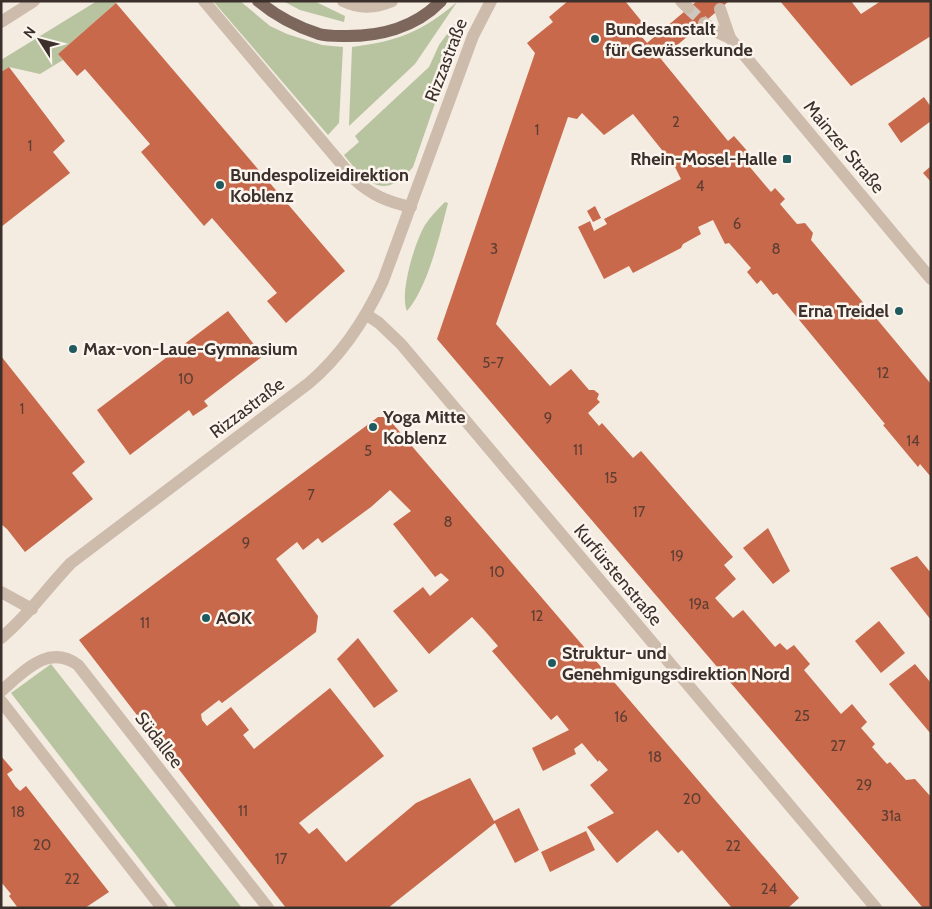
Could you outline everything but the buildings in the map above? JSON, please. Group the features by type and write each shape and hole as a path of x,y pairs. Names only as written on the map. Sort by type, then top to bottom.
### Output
{"main road":[{"path":"258,1 279,16 320,35 348,36 377,33 407,25 433,10 441,1"}],"street":[{"path":"1,22 34,1"},
{"path":"204,1 354,179 375,196 389,202 411,207"},
{"path":"343,1 359,7 367,7 392,1"},
{"name":"Rizzastraße","path":"1,638 32,609 55,580 82,554 320,373 342,350 367,315 383,281 473,36 491,3"},
{"name":"Mainzer Straße","path":"720,9 730,38 931,279"},
{"name":"Mainzer Straße","path":"704,23 730,38"},
{"name":"Kurfürstenstraße","path":"367,315 380,323 407,352 876,908"},
{"path":"1,592 32,609"},
{"name":"Südallee","path":"1,691 44,658 62,657 72,661 78,666 268,908"},
{"path":"1,701 162,908"}],"green space":[{"path":"97,1 115,1 116,3 58,54 63,60 40,74 9,67 1,72 1,60"},
{"path":"213,1 240,1 270,26 287,34 322,45 343,47 339,123 328,135"},
{"path":"283,1 314,1 345,16 344,22 300,10"},
{"path":"457,2 415,64 349,126 352,47 383,42 409,34 432,21"},
{"path":"459,18 464,24 413,167 403,178 393,184 376,185 360,174 344,155 359,142 355,136 429,67 439,45"},
{"path":"445,202 448,203 432,260 421,288 407,311 405,292 409,268 417,243 425,225"},
{"path":"51,664 242,908 177,908 11,693"}],"tunnel":[{"path":"688,8 704,23"}],"place":[{"name":"Bundesanstalt für Gewässerkunde","path":"595,39"},
{"name":"Rhein-Mosel-Halle","path":"787,159"},
{"name":"Bundespolizeidirektion Koblenz","path":"220,185"},
{"name":"Erna Treidel","path":"899,311"},
{"name":"Max-von-Laue-Gymnasium","path":"73,349"},
{"name":"Yoga Mitte Koblenz","path":"373,427"},
{"name":"AOK","path":"206,618"},
{"name":"Struktur- und Genehmigungsdirektion Nord","path":"552,663"}]}
